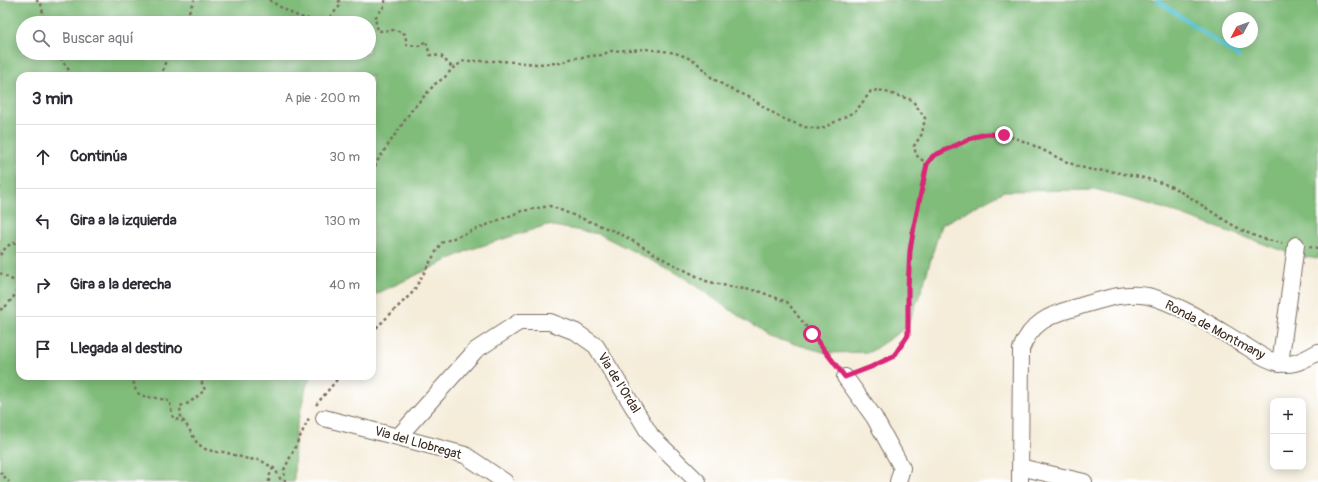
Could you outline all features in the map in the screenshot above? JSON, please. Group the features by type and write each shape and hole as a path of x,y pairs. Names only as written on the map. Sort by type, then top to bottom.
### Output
{"street":[{"path":"1280,364 1296,245"},
{"name":"Ronda de Montmany","path":"1020,475 1021,349 1030,332 1047,317 1120,296 1148,296 1170,304 1205,322 1263,356 1280,364 1297,363 1318,352"},
{"name":"Via de l'Ordal","path":"398,437 476,350 519,322 550,322 576,332 596,346 651,436 698,482"},
{"path":"845,377 874,417 902,468 898,482"},
{"name":"Via del Llobregat","path":"315,414 465,455 505,482"},
{"path":"1020,475 1084,482"}],"path":[{"path":"36,0 41,4 44,16"},
{"path":"187,16 194,0"},
{"path":"269,0 293,14 300,16"},
{"path":"331,16 339,7 339,0"},
{"path":"376,17 385,5 385,0"},
{"path":"376,22 378,31 396,30 405,34 407,45 419,46 426,41 430,55 441,56 453,68"},
{"path":"376,164 411,111 435,84 445,77 453,68 464,61 502,61 552,64 560,63 573,58 601,55 611,51 646,49 670,52 695,61 712,78 730,89 752,99 781,118 805,127 821,129 856,111 871,91 879,90 912,100 925,118 922,134 914,146 916,155 927,164"},
{"path":"62,60 71,72"},
{"path":"162,72 166,60"},
{"path":"376,328 413,292 441,243 522,212 550,206 619,233 706,281 758,291 787,302 845,377 894,356 908,335 910,251 927,164 933,156 974,137 987,134 1004,135 1019,139 1051,155 1084,168 1113,172 1171,186 1199,202 1236,227 1250,234 1266,240 1318,248"},
{"path":"0,255 7,246 16,243"},
{"path":"0,273 16,283"},
{"path":"0,310 6,306 16,292"},
{"path":"133,380 136,392 142,396 153,399 162,399 171,403 170,405 174,418 184,422"},
{"path":"201,380 205,390 190,402 180,406 181,418 197,444 205,449 216,452 224,452 248,459 260,460 273,468 282,482"},
{"path":"285,482 284,470 315,414 337,380"},
{"path":"269,482 269,477 273,468"},
{"path":"0,472 9,482"}],"green space":[{"path":"0,0 1318,0 1318,259 1298,256 1159,207 1098,190 1004,191 941,225 923,286 907,327 870,352 827,353 769,337 680,275 599,234 547,225 469,250 376,294 376,72 16,72 16,380 310,380 307,384 295,433 294,482 0,482"}],"waterway":[{"path":"1157,0 1239,57"}],"route":[{"path":"812,334 845,377 894,356 908,335 910,251 927,164 933,156 974,137 987,134 1004,135"}]}
